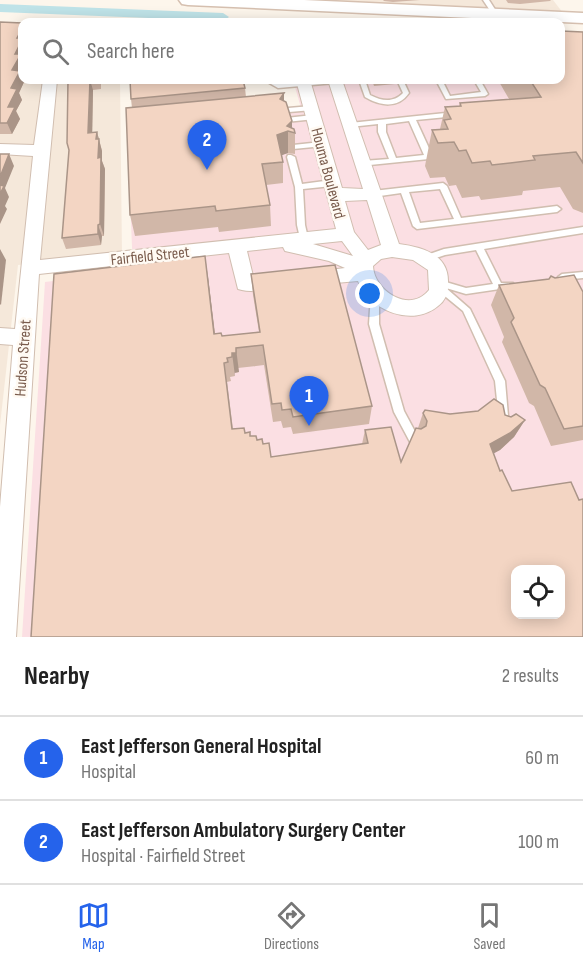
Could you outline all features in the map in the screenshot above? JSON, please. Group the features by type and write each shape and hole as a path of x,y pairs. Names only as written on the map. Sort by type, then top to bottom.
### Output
{"main road":[{"path":"188,0 402,9 491,7 538,18"},
{"path":"224,1 240,10 242,18"},
{"path":"261,3 280,9 297,18"},
{"path":"330,18 358,18 402,9"},
{"path":"526,15 583,18"},
{"path":"565,26 583,35"}],"street":[{"name":"Hudson Street","path":"3,637 23,338 40,151 49,84"},
{"name":"Houma Boulevard","path":"304,84 346,234 365,267"},
{"name":"Houma Boulevard","path":"336,84 392,250"},
{"path":"0,149 40,151"},
{"path":"333,188 353,196 373,194"},
{"name":"Fairfield Street","path":"30,268 346,234"},
{"name":"Fairfield Street","path":"270,242 316,250 365,267"},
{"path":"237,246 245,284 365,267 379,252 409,250 434,263 440,273 436,295 427,303 413,307 398,306 384,301 375,294 367,282 365,267"},
{"path":"0,336 23,338"}],"lane":[{"path":"363,84 367,96 381,102 395,102 402,99 406,93 402,84"},
{"path":"441,84 448,98 485,94 479,84"},
{"path":"273,111 312,112"},
{"path":"286,120 312,112"},
{"path":"350,125 469,113"},
{"path":"363,164 429,157 412,119"},
{"path":"382,122 382,132 394,161"},
{"path":"293,147 321,144"},
{"path":"291,157 299,187 304,238"},
{"path":"373,194 443,186 459,221"},
{"path":"299,187 333,188"},
{"path":"404,190 417,226 557,209"},
{"path":"427,258 444,252 583,230"},
{"path":"478,246 498,286"},
{"path":"551,279 583,275"},
{"path":"439,285 466,291 519,284"},
{"path":"439,285 466,309 500,381 504,412 500,427"},
{"path":"375,294 374,324 399,412 414,439"}],"shaded area":[{"path":"244,0 553,0 563,13"},
{"path":"0,31 18,32 18,84 120,84 122,256 18,265 0,425"},
{"path":"583,61 583,637 22,637 45,282 133,271 127,126 301,108 294,84 565,84 565,76"}],"building":[{"path":"0,22 18,23 18,48 15,54 18,54 18,59 12,70 18,71 18,75 11,88 17,89 8,107 15,107 7,123 0,123"},
{"path":"565,31 583,32 583,163 576,152 533,156 535,160 492,165 490,161 472,163 466,150 459,151 454,142 438,143 432,130 448,129 444,120 451,119 445,107 461,106 460,103 541,97 533,84 565,84"},
{"path":"68,84 90,84 88,133 97,132 98,158 101,157 98,234 62,238 69,150 67,143"},
{"path":"130,84 244,84 245,88 131,99"},
{"path":"284,93 280,99 286,102 292,121 287,126 294,129 295,133 288,131 277,135 283,162 262,164 270,205 216,211 215,206 130,215 126,108"},
{"path":"0,154 9,154 0,177"},
{"path":"205,256 214,334 221,333 222,336 260,332 251,274 335,265 372,406 293,417 291,409 282,410 281,403 272,404 263,345 236,348 236,353 232,353 232,357 227,358 228,362 224,363 232,429 244,428 245,433 250,432 250,436 256,436 257,440 262,439 263,444 269,443 271,457 368,443 365,430 391,427 401,462 416,428 421,429 426,426 427,421 423,413 425,410 450,414 478,411 494,399 503,405 505,415 511,417 516,414 525,420 510,433 490,444 500,471 502,470 512,491 571,482 579,500 583,499 583,637 31,637 54,274"},
{"path":"574,275 583,292 583,426 564,429 545,388 540,385 511,322 514,318 499,285 549,279 551,276 555,278"}],"waterway":[{"path":"0,8 223,17"}],"place":[{"name":"East Jefferson Ambulatory Surgery Center","path":"207,170"},
{"name":"East Jefferson General Hospital","path":"309,426"}]}
